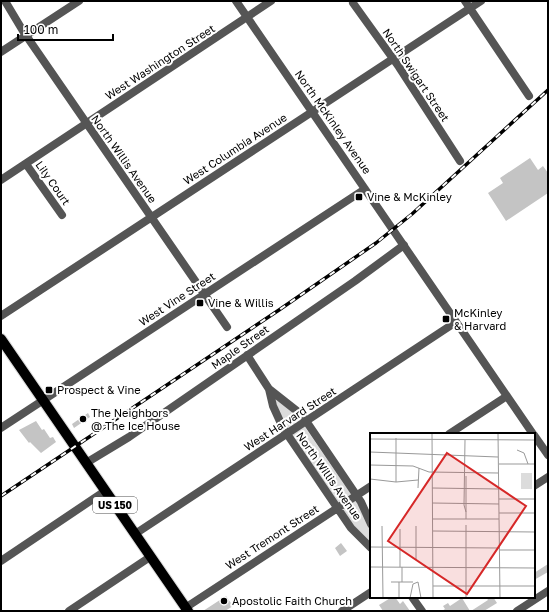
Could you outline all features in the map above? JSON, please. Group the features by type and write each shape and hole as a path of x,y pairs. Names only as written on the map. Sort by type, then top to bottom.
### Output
{"main road":[{"name":"US 150","path":"1,339 186,609"}],"street":[{"name":"North Willis Avenue","path":"5,1 26,36 227,327"},
{"path":"1,52 79,1"},
{"name":"North McKinley Avenue","path":"236,1 533,433"},
{"name":"West Washington Street","path":"1,180 271,1"},
{"path":"465,1 529,96"},
{"name":"West Columbia Avenue","path":"1,316 481,1"},
{"name":"North Swigart Street","path":"353,3 393,59 460,161"},
{"name":"Lily Court","path":"26,164 62,215"},
{"name":"West Vine Street","path":"1,428 365,188"},
{"name":"Maple Street","path":"86,463 129,437 355,281 404,245"},
{"name":"West Harvard Street","path":"135,534 456,322"},
{"name":"North Willis Avenue","path":"247,355 269,389 273,406 287,434 337,508 360,539 370,547"},
{"name":"North Willis Avenue","path":"269,389 296,409 306,422 356,495 370,522"},
{"path":"451,433 507,396"},
{"name":"North McKinley Avenue","path":"535,436 548,455"},
{"path":"535,485 548,477"},
{"name":"West Tremont Street","path":"186,609 370,487"},
{"path":"1,560 105,491"},
{"path":"69,611 150,557"},
{"path":"517,611 548,591"},
{"path":"342,611 370,593"},
{"path":"413,598 422,611"}],"shaded area":[{"path":"276,399 296,414 361,509 370,527 370,544 347,518 284,424 275,400"}],"building":[{"path":"530,158 538,170 543,166 548,173 548,193 506,221 488,193 503,183 500,178"},
{"name":"The Neighbors @ The Ice House","path":"88,413 90,417 74,428 72,424"},
{"path":"36,421 42,430 44,429 50,438 53,437 56,442 41,453 30,442 29,443 19,430"},
{"path":"341,543 347,551 340,556 335,548"},
{"path":"548,564 548,572 535,579 535,572"},
{"name":"Apostolic Faith Church","path":"226,596 233,606 225,611 203,611"},
{"path":"390,598 396,598 400,604 403,601 410,611 383,611 379,605"},
{"path":"462,598 470,611 442,611 445,609 443,606 448,603 450,606"},
{"path":"487,598 494,598 497,603 484,611 471,611 488,600"}],"railway":[{"path":"1,496 279,310 376,243 412,214 548,90"}],"place":[{"name":"Vine & McKinley","path":"359,197"},
{"name":"Vine & Willis","path":"200,303"},
{"name":"McKinley & Harvard","path":"446,319"},
{"name":"Prospect & Vine","path":"49,390"},
{"name":"The Neighbors @ The Ice House","path":"83,419"},
{"name":"Apostolic Faith Church","path":"224,601"}]}
